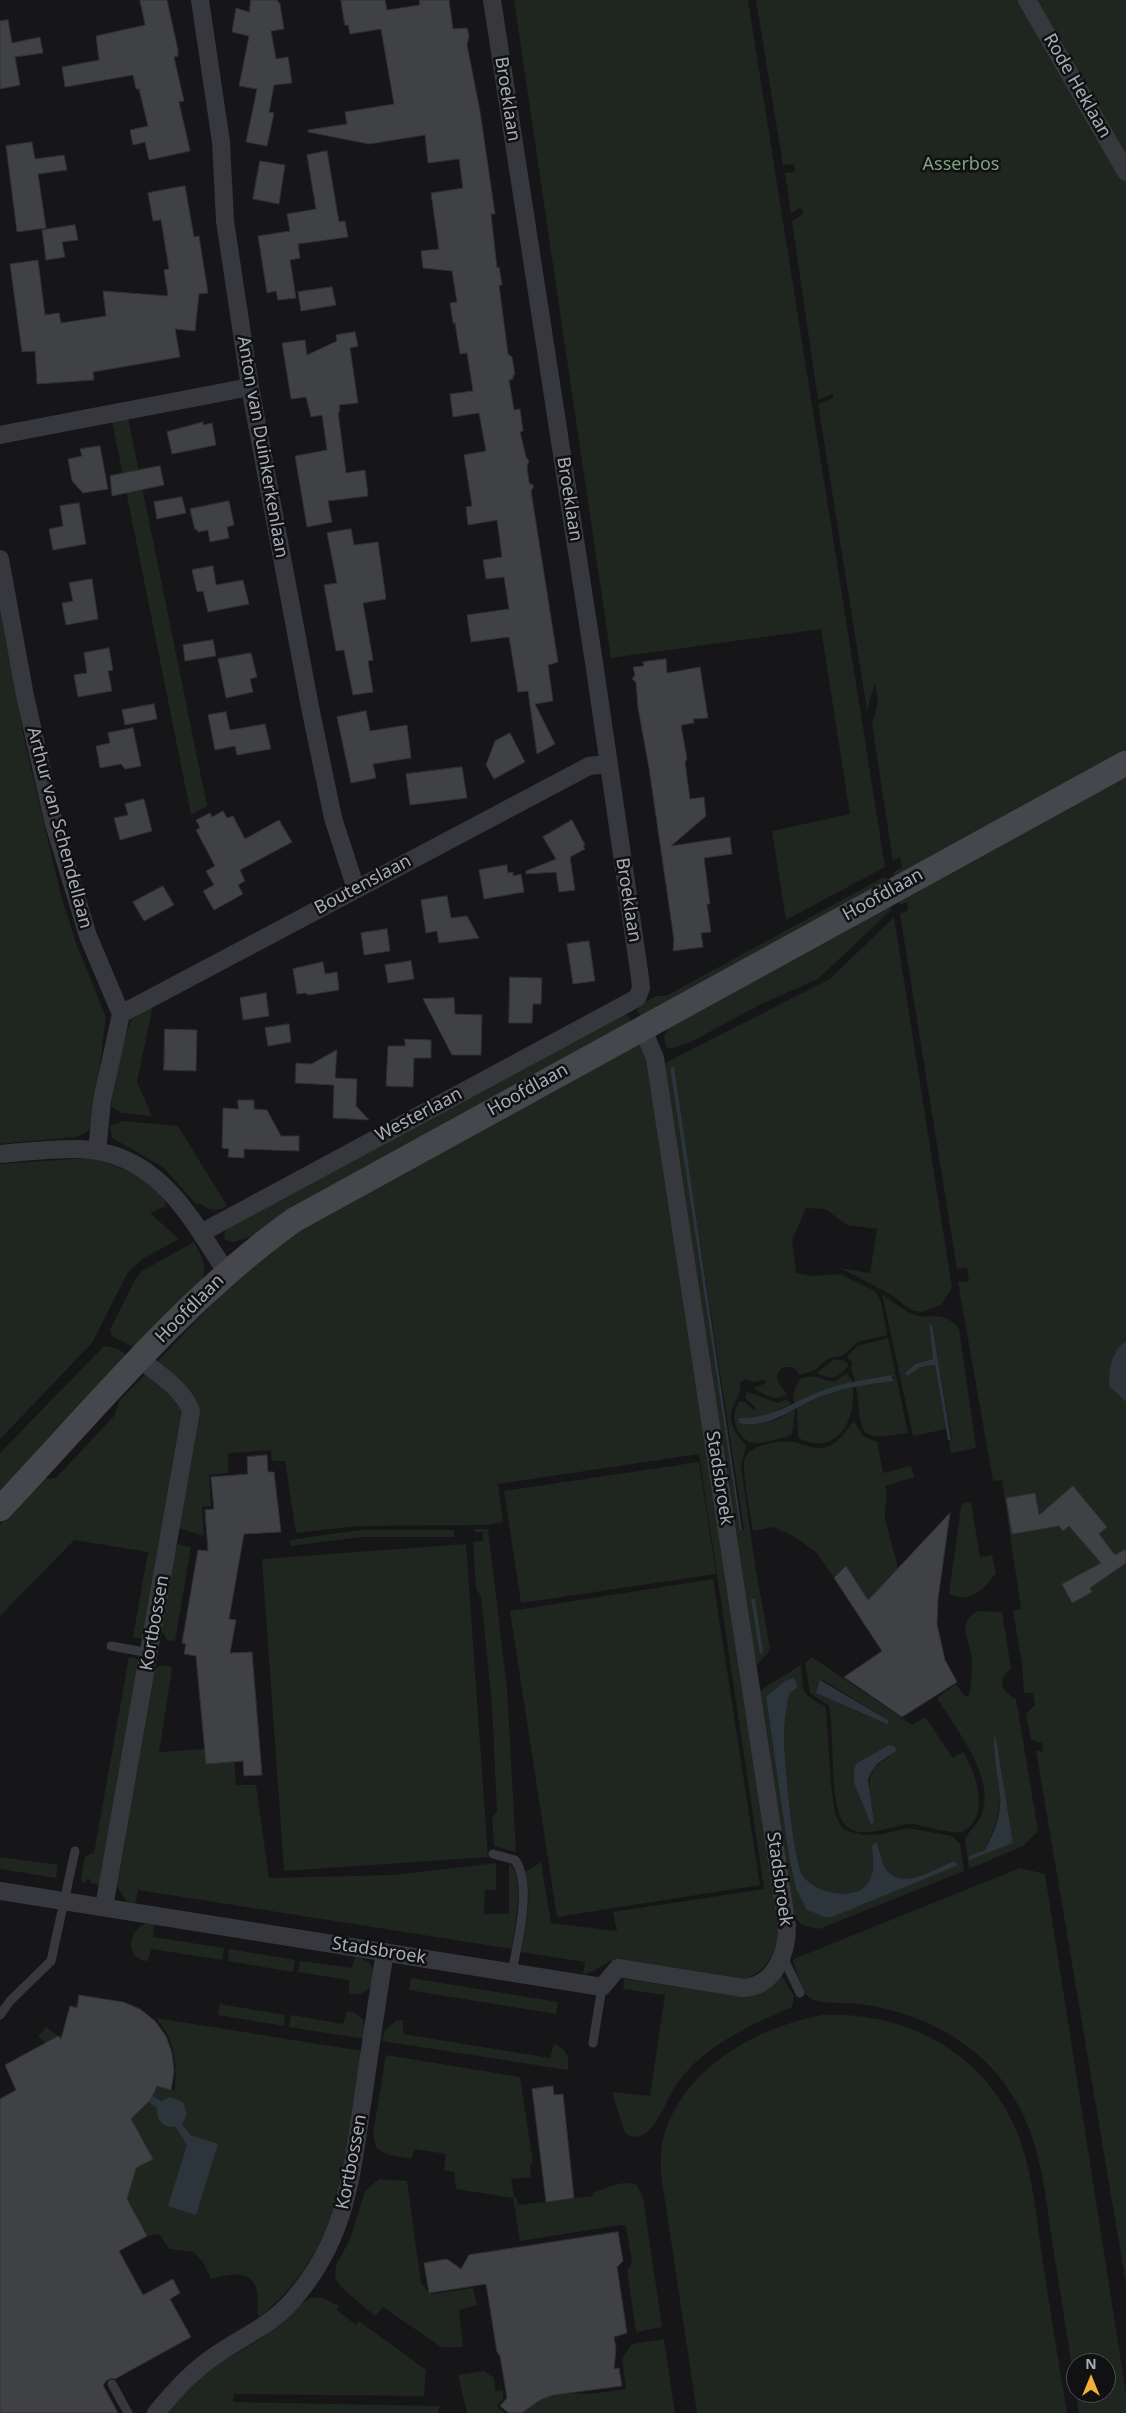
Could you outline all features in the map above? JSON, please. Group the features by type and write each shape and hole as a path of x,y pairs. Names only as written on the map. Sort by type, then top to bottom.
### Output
{"street":[{"name":"Anton van Duinkerkenlaan","path":"200,0 220,132 226,229 250,387 310,707 333,818 356,889"},
{"name":"Broeklaan","path":"492,0 641,988 637,998"},
{"name":"Rode Heklaan","path":"1027,0 1126,172"},
{"path":"0,435 250,387"},
{"name":"Arthur van Schendellaan","path":"1,569 25,696 54,824 88,936 120,1014"},
{"name":"Hoofdlaan","path":"0,1509 140,1360 226,1272 264,1241 324,1202 1126,763"},
{"name":"Boutenslaan","path":"120,1014 589,766 608,764"},
{"name":"Westerlaan","path":"201,1233 637,998"},
{"path":"97,1151 102,1101 120,1014"},
{"name":"Stadsbroek","path":"0,1891 66,1900 602,1987 618,1968 749,1987 765,1980 783,1957 787,1939 787,1926 752,1690 655,1058 642,1027"},
{"path":"0,1154 60,1149 97,1151 116,1155 133,1162 157,1179 180,1202 226,1272"},
{"name":"Kortbossen","path":"104,1907 192,1411 188,1401 164,1378 140,1360"},
{"name":"Kortbossen","path":"156,2413 179,2385 197,2369 216,2355 267,2325 292,2302 311,2277 328,2249 340,2219 351,2180 385,1952"}],"lane":[{"path":"111,1646 150,1653"},
{"path":"0,2015 51,1961 76,1850"},
{"path":"493,1854 515,1860 521,1870 521,1920 512,1973"},
{"path":"783,1957 800,1993"},
{"path":"593,2043 602,1987"},
{"path":"112,2384 128,2413"}],"green space":[{"path":"514,0 748,0 885,867 786,920 772,831 850,814 821,629 611,658"},
{"name":"Asserbos","path":"756,0 1126,0 1126,2284 1036,1750 1043,1752 1042,1743 1031,1740 1026,1714 1035,1705 1033,1693 1024,1693 1022,1664 1013,1611 1021,1609 1002,1480 993,1481 958,1282 969,1281 967,1268 957,1269 900,914 908,910 907,902 901,905 897,898 896,881 893,873 902,867 900,857 893,861 872,724 878,703 875,683 867,710 818,404 833,398 833,394 818,400 792,221 803,214 801,207 791,213 785,173 795,172 794,164 783,165"},
{"path":"127,413 207,806 191,815 111,416"},
{"path":"0,611 25,743 61,895 76,943 106,1017 92,1127 86,1133 75,1137 0,1144"},
{"path":"882,878 887,878 888,882 641,1016 637,1011 639,1005 656,996 666,996"},
{"path":"890,904 891,910 818,979 759,1005 691,1042 674,1048 666,1048 664,1036 670,1026"},
{"path":"894,917 952,1288 941,1305 921,1312 911,1310 890,1294 840,1268 870,1273 877,1229 847,1225 825,1209 806,1208 792,1240 796,1273 814,1276 840,1274 875,1291 881,1302 887,1335 858,1342 842,1356 829,1358 815,1370 800,1375 793,1367 783,1367 779,1371 777,1378 787,1394 783,1397 770,1397 753,1388 766,1383 765,1380 753,1382 745,1379 740,1383 740,1392 732,1411 731,1422 746,1446 741,1467 756,1571 770,1648 768,1653 753,1669 663,1064 830,979","holes":["673,1067 744,1529 740,1530 670,1068"]},
{"path":"153,1005 137,1082 152,1116 121,1113 111,1106 122,1044 131,1020"},
{"path":"625,1014 630,1017 631,1023 253,1236 233,1242 224,1239 225,1231 230,1224"},
{"path":"640,1044 648,1052 780,1915 775,1946 768,1962 754,1975 743,1980 610,1961 594,1971 583,1975 585,1962 521,1952 528,1901 525,1872 541,1862 551,1923 617,1931 613,1912 764,1889 699,1454 498,1484 503,1522 485,1525 357,1526 296,1533 285,1461 272,1461 271,1450 228,1453 228,1473 209,1475 211,1506 202,1507 204,1536 178,1528 198,1407 197,1402 154,1365 238,1277 293,1234 634,1045"},
{"path":"122,1121 178,1126 227,1206 213,1210 200,1203 196,1204 163,1167 112,1138 110,1126"},
{"path":"85,1158 107,1163 133,1173 156,1188 163,1197 166,1206 150,1213 179,1239 144,1258 128,1272 92,1343 0,1439 0,1164"},
{"path":"194,1242 204,1264 203,1279 133,1347 112,1336 110,1330 135,1280 142,1271"},
{"path":"882,1294 908,1312 915,1315 947,1319 953,1322 959,1329 976,1448 951,1453 949,1440 952,1439 931,1324 929,1324 933,1359 915,1364 904,1374 906,1376 921,1367 935,1365 946,1429 913,1436"},
{"path":"888,1338 908,1433 891,1436 870,1435 864,1431 861,1424 856,1386 894,1379 894,1376 855,1382 851,1368 852,1363 847,1357 857,1346"},
{"path":"104,1346 116,1348 126,1354 58,1431 0,1492 0,1453"},
{"path":"833,1360 842,1360 848,1363 848,1366 838,1376 834,1377 827,1377 817,1373"},
{"path":"147,1372 185,1407 145,1639 133,1637 148,1552 74,1540 0,1616 0,1525 43,1479 56,1478 114,1416 120,1400"},
{"path":"847,1373 853,1382 794,1403 793,1393 800,1379 812,1376 834,1382"},
{"path":"853,1387 851,1412 841,1432 833,1439 823,1443 812,1443 798,1438 797,1408 823,1395"},
{"path":"747,1392 778,1403 787,1399 791,1404 765,1416 740,1418 747,1424 774,1421 794,1410 792,1434 785,1438 760,1443 747,1441 742,1437 738,1432 735,1419 737,1406 740,1401 745,1402 754,1410 756,1408 745,1398"},
{"path":"854,1421 863,1436 877,1442 883,1473 911,1466 914,1477 885,1486 887,1494 885,1518 898,1568 868,1600 846,1566 834,1578 817,1553 795,1537 774,1527 753,1531 744,1472 745,1458 748,1453 759,1446 774,1442 788,1442 814,1448 827,1447 839,1439"},
{"path":"699,1462 716,1574 521,1603 504,1491"},
{"path":"971,1502 980,1557 992,1555 996,1573 976,1594 957,1597 949,1594 961,1507 963,1503"},
{"path":"475,1529 488,1529 507,1689 516,1852 494,1846 492,1818 497,1811 492,1705 481,1596 476,1589 473,1542 483,1541 483,1532 475,1532"},
{"path":"360,1530 454,1530 454,1537 362,1537 290,1546 290,1540"},
{"path":"178,1544 191,1547 175,1641 167,1640 160,1628 174,1547"},
{"path":"466,1544 488,1857 284,1871 262,1559"},
{"path":"713,1579 760,1885 557,1917 510,1611"},
{"path":"979,1611 1002,1612 1011,1668 1002,1681 1007,1693 1016,1699 1038,1831 1023,1846 969,1869 965,1840 982,1814 985,1800 983,1784 972,1753 937,1698 956,1684 965,1697 969,1695 972,1664 966,1626 972,1615","holes":["996,1738 1013,1843 969,1856 985,1850 997,1821 1000,1783 994,1739"]},
{"path":"129,1657 142,1660 100,1885 90,1883 90,1879 87,1879 86,1883 81,1879 85,1856 94,1853"},
{"path":"812,1657 912,1725 925,1717 953,1758 963,1752 972,1771 978,1793 979,1805 977,1815 972,1824 960,1832 912,1824 866,1832 857,1832 849,1828 843,1822 836,1799 829,1706 810,1693 805,1663","holes":["823,1680 888,1720 889,1725 816,1693 820,1681","885,1747 890,1757 874,1769 869,1784 874,1822 854,1783"]},
{"path":"161,1665 170,1666 172,1669 159,1752 233,1747 236,1785 256,1785 269,1878 395,1875 496,1863 496,1890 485,1890 484,1914 509,1914 509,1863 517,1879 518,1891 512,1949 138,1890 135,1903 126,1901 115,1883 152,1671"},
{"path":"801,1665 804,1691 811,1698 825,1706 826,1709 835,1814 842,1828 864,1835 883,1834 908,1828 952,1836 960,1844 964,1871 819,1929 802,1925 793,1915 757,1695 761,1690","holes":["796,1689 789,1694 784,1740 793,1832 799,1867 803,1876 816,1887 825,1891 845,1894 862,1889 868,1883 872,1874 874,1860 872,1846 877,1843 884,1866 892,1876 900,1878 919,1876 954,1861 958,1864 956,1866 806,1909 796,1889 789,1857 766,1697"]},
{"path":"0,1857 58,1865 56,1878 0,1869"},
{"path":"1020,1868 1045,1874 1126,2394 1126,2413 1079,2413 1078,2403 1116,2403 1116,2353 1070,2353 1039,2161 1026,2121 1004,2083 975,2052 940,2029 920,2020 880,2008 854,2003 820,2002 810,1998 801,1986 794,1959"},
{"path":"148,1923 154,1924 153,1937 224,1948 222,1960 151,1949 148,1961 140,1959 132,1950 132,1937 141,1926"},
{"path":"229,1949 295,1960 293,1972 228,1961"},
{"path":"355,1956 369,1962 374,1972 371,1988 361,1994 349,1994 349,1980 298,1972 300,1961 352,1968"},
{"path":"781,1975 794,1996 792,2007 744,2029 714,2048 687,2071 676,2085 656,2122 649,2130 642,2135 634,2137 625,2133 612,2092 650,2096 665,1995 623,1989 624,1979 739,1996"},
{"path":"411,1978 558,2002 556,2014 409,1990"},
{"path":"105,1999 123,2002 135,2007 146,2014 159,2028 169,2044 174,2062 171,2090 175,2090 175,2061 171,2043 156,2018 362,2051 346,2161 338,2196 326,2228 310,2260 289,2289 260,2317 257,2313 257,2290 254,2282 249,2278 242,2275 233,2275 211,2279 204,2264 194,2252 169,2249 159,2234 147,2236 119,2251 0,2174 0,2099 16,2090 5,2065 35,2049 51,2053 53,2048 38,2037 46,2027 59,2037 73,2023 68,2013 70,2006 75,2007 76,2004"},
{"path":"220,2004 285,2015 284,2026 218,2015"},
{"path":"347,2011 353,2012 363,2019 365,2039 289,2027 291,2015 343,2024"},
{"path":"823,2015 855,2016 886,2021 915,2030 942,2044 966,2061 987,2083 1005,2108 1019,2137 1031,2180 1067,2413 697,2413 661,2174 661,2150 664,2136 674,2111 688,2090 726,2054 749,2040 773,2029"},
{"path":"397,2020 403,2020 403,2034 550,2058 554,2044 562,2048 567,2054 568,2070 382,2041 385,2030"},
{"path":"386,2055 520,2077 533,2163 530,2164 531,2177 511,2179 514,2197 517,2198 518,2205 593,2196 593,2193 620,2184 631,2183 637,2185 643,2198 662,2327 636,2332 627,2271 632,2262 626,2226 621,2225 520,2241 513,2198 456,2189 454,2172 444,2170 446,2154 415,2149 411,2159 389,2155 376,2148 373,2134"},
{"path":"379,2179 407,2181 421,2283 428,2292 433,2294 473,2288 477,2305 459,2310 463,2347 441,2347 383,2307 375,2316 341,2287 335,2277 336,2266 351,2237 365,2191"},
{"path":"316,2297 323,2298 339,2306 337,2310 356,2325 359,2321 426,2370 424,2396 234,2394 233,2402 440,2406 438,2413 165,2413 203,2374 259,2340 297,2307"},
{"path":"664,2339 675,2413 522,2413 540,2400 553,2395 568,2393 590,2394 626,2389 622,2359 632,2344"},
{"path":"484,2371 494,2378 495,2391 503,2390 503,2399 497,2407 505,2413 467,2413 458,2375"}],"shaded area":[{"path":"674,1067 742,1530 740,1530 670,1068"},
{"path":"929,1324 932,1325 951,1440 948,1440 935,1365 921,1367 907,1376 904,1374 915,1364 933,1359"},
{"path":"1126,1341 1126,1402 1109,1386 1110,1367 1114,1355"},
{"path":"892,1375 893,1381 833,1392 814,1399 773,1420 762,1423 738,1423 740,1418 774,1412 832,1387"},
{"path":"751,1599 755,1599 763,1653 760,1654"},
{"path":"794,1678 798,1687 789,1694 784,1740 793,1832 799,1867 803,1876 816,1887 825,1891 845,1894 862,1889 871,1878 873,1865 872,1846 874,1843 877,1843 886,1869 892,1876 909,1878 919,1876 954,1861 958,1864 956,1866 832,1917 824,1917 806,1909 796,1889 789,1857 766,1697 785,1681"},
{"path":"820,1680 888,1720 889,1725 816,1693"},
{"path":"994,1738 996,1738 1013,1843 969,1860 969,1856 985,1850 998,1818 1000,1794"},
{"path":"889,1745 895,1747 896,1751 877,1764 868,1780 874,1822 871,1824 854,1783 854,1769 857,1763"},
{"path":"153,2096 161,2101 170,2097 183,2102 187,2114 182,2124 190,2135 218,2144 196,2215 168,2206 187,2145 176,2127 161,2123 157,2108 149,2102"}],"building":[{"path":"140,0 167,0 178,50 178,56 174,57 184,101 179,102 190,151 149,160 145,142 133,145 130,130 148,126 139,89 136,89 133,75 65,87 62,67 99,60 96,36 145,25"},
{"path":"251,0 277,0 280,4 284,29 271,31 276,59 288,57 292,83 274,85 269,112 274,113 267,146 246,142 257,89 239,86 249,36 232,32 236,8 249,12"},
{"path":"341,0 385,0 387,10 420,5 419,0 449,0 453,29 467,28 469,35 467,45 480,111 495,214 491,214 497,268 499,267 502,285 499,285 508,354 512,357 515,375 513,375 513,379 509,380 514,410 520,409 523,431 520,432 526,457 529,461 527,466 529,483 534,486 531,491 558,662 548,665 553,701 535,704 555,744 537,754 528,691 518,692 509,637 471,642 467,615 509,609 504,577 486,579 483,560 502,557 497,520 468,525 466,507 472,506 464,455 486,451 479,413 453,417 450,394 473,391 467,353 460,354 455,323 453,323 450,303 457,302 452,271 423,268 421,251 439,249 431,193 463,188 459,159 428,163 425,135 369,144 308,132 308,130 347,124 345,112 394,104 381,29 350,34 348,25 345,25"},
{"path":"8,20 12,43 40,37 43,53 15,57 20,85 0,89 0,21"},
{"path":"32,142 35,159 64,155 67,170 38,174 46,228 17,232 6,146"},
{"path":"327,151 339,222 345,221 348,237 298,244 300,258 290,260 296,298 278,300 276,291 267,293 258,236 290,231 287,214 316,209 307,155"},
{"path":"260,161 285,165 279,204 253,199"},
{"path":"185,186 194,237 199,236 208,293 199,294 195,331 175,329 180,357 93,372 94,380 37,384 35,351 22,352 10,264 38,260 45,315 59,313 61,323 106,316 103,291 168,296 164,270 169,269 161,220 153,221 148,193"},
{"path":"75,225 78,240 62,242 65,257 46,260 42,230"},
{"path":"332,287 336,305 301,311 298,292"},
{"path":"355,332 358,346 350,348 358,403 339,405 340,412 338,412 346,473 365,470 368,496 328,501 332,522 307,527 295,456 327,450 322,415 311,417 306,397 291,399 282,343 305,340 307,355 337,341 336,335"},
{"path":"203,422 203,425 212,423 216,445 172,454 167,432"},
{"path":"100,446 108,489 83,493 72,481 68,459 82,456 80,449"},
{"path":"160,466 164,485 112,496 110,476"},
{"path":"182,497 186,513 157,519 154,502"},
{"path":"229,501 234,525 227,527 229,538 210,542 208,530 198,532 197,529 195,530 190,509"},
{"path":"79,503 86,544 53,550 49,529 63,526 60,506"},
{"path":"351,529 354,545 378,542 386,599 363,603 373,660 368,661 373,692 353,695 344,650 336,651 324,585 337,583 327,533"},
{"path":"213,566 216,585 243,580 249,604 208,612 203,591 197,592 192,570"},
{"path":"92,579 98,619 66,625 62,603 73,601 69,583"},
{"path":"213,640 216,656 185,661 183,645"},
{"path":"109,648 113,670 108,671 112,691 78,697 74,675 87,673 84,653"},
{"path":"251,653 257,677 250,679 253,692 226,698 218,659"},
{"path":"666,659 667,673 700,667 708,718 693,719 694,723 681,725 687,759 685,762 690,799 704,797 706,816 671,846 730,837 732,854 704,858 710,904 707,904 711,932 701,933 703,947 673,951 674,940 649,768 638,708 636,682 632,679 635,675 633,667 644,666 643,662"},
{"path":"154,704 157,719 125,725 122,710"},
{"path":"366,711 370,731 407,725 411,758 373,764 376,778 351,783 337,717"},
{"path":"226,712 230,730 265,724 271,749 237,755 235,746 215,750 208,715"},
{"path":"133,728 141,766 125,769 121,764 100,768 96,746 110,743 108,733"},
{"path":"510,733 525,762 494,779 486,765 495,741"},
{"path":"462,767 467,798 410,805 406,774"},
{"path":"144,799 152,831 120,840 114,818 128,815 125,804"},
{"path":"223,811 227,818 233,816 245,839 279,820 292,842 240,870 245,881 238,885 243,894 214,910 203,891 214,885 206,871 215,866 196,830 200,828 196,820 210,813 212,817"},
{"path":"572,820 585,845 583,846 585,849 570,857 575,890 559,892 556,872 526,874 526,871 556,859 543,837"},
{"path":"507,865 508,873 513,872 513,876 521,874 524,892 484,899 479,870"},
{"path":"163,886 174,905 144,921 133,902"},
{"path":"447,896 451,918 467,916 479,938 439,943 437,931 426,933 421,900"},
{"path":"387,929 390,951 364,955 361,933"},
{"path":"589,941 595,981 573,984 567,944"},
{"path":"411,961 414,979 388,983 385,965"},
{"path":"323,962 325,974 337,972 339,990 308,995 306,993 297,994 293,969"},
{"path":"510,977 542,978 541,1004 533,1004 532,1023 509,1023"},
{"path":"266,993 269,1016 243,1020 240,998"},
{"path":"454,998 455,1014 482,1015 481,1055 452,1055 423,999"},
{"path":"289,1024 291,1042 268,1046 265,1028"},
{"path":"165,1029 197,1030 196,1071 164,1070"},
{"path":"405,1039 431,1040 431,1058 414,1058 413,1087 386,1086 388,1046 405,1046"},
{"path":"337,1050 335,1078 357,1079 356,1106 369,1120 333,1118 334,1085 295,1083 296,1063 311,1064"},
{"path":"238,1100 254,1100 254,1109 267,1110 281,1136 299,1136 299,1151 244,1149 244,1158 228,1157 229,1149 222,1148 223,1108 238,1109"},
{"path":"267,1455 268,1472 274,1472 281,1532 244,1534 229,1619 236,1620 230,1653 252,1652 262,1775 244,1776 243,1761 206,1764 196,1656 184,1654 186,1644 182,1643 198,1550 208,1551 205,1510 214,1509 211,1477 248,1474 247,1457"},
{"path":"1073,1486 1107,1527 1099,1534 1115,1555 1126,1549 1126,1563 1090,1588 1092,1592 1072,1603 1062,1584 1101,1563 1069,1526 1063,1531 1059,1526 1012,1534 1006,1498 1035,1493 1039,1515"},
{"path":"950,1513 938,1599 937,1624 945,1660 957,1682 902,1717 844,1677 882,1651 834,1578 846,1566 868,1600"},
{"path":"79,1995 123,2002 140,2009 155,2021 166,2036 172,2053 174,2071 171,2090 157,2086 151,2099 131,2119 153,2159 136,2168 127,2199 147,2236 119,2251 143,2295 173,2279 180,2293 170,2299 191,2337 115,2379 107,2380 103,2385 118,2413 0,2413 0,2099 16,2090 5,2065 58,2036 61,2039 70,2006 77,2008"},
{"path":"553,2086 554,2095 563,2094 574,2198 546,2202 532,2089"},
{"path":"618,2232 623,2261 617,2267 627,2333 614,2337 616,2349 614,2369 619,2368 622,2386 553,2395 540,2400 522,2413 509,2413 500,2406 507,2398 500,2356 497,2352 486,2284 429,2293 424,2263 447,2259 461,2269 469,2255"}]}
